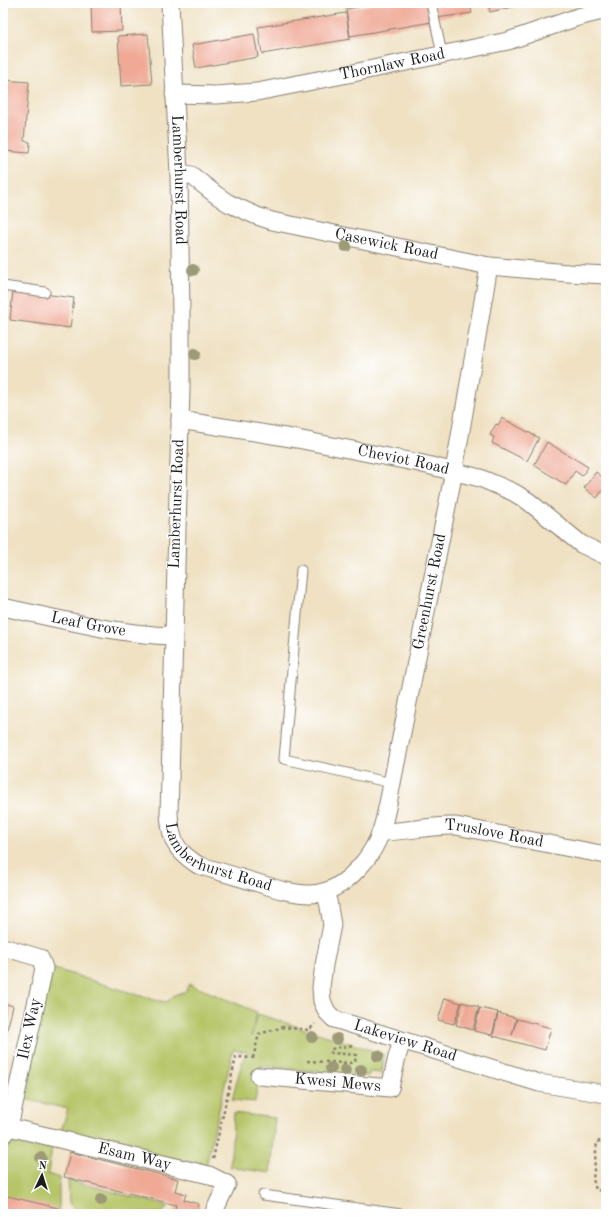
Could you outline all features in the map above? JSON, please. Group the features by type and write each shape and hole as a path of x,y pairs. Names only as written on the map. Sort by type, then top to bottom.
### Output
{"street":[{"name":"Lamberhurst Road","path":"170,3 179,173 181,307 180,420 169,814 172,836 177,846 186,857 198,865 295,893 308,894 323,892"},
{"name":"Thornlaw Road","path":"174,94 216,95 257,92 360,72 508,41 578,17 606,10"},
{"name":"Casewick Road","path":"179,173 191,175 214,194 228,203 272,221 489,266 606,275"},
{"name":"Greenhurst Road","path":"323,892 336,887 346,880 358,868 376,843 381,832 454,471 489,266"},
{"name":"Cheviot Road","path":"180,420 312,442 419,463 480,478 513,492 581,544 606,556"},
{"name":"Leaf Grove","path":"3,608 132,633 173,636"},
{"name":"Truslove Road","path":"381,832 392,832 443,825 456,826 606,855"},
{"name":"Lakeview Road","path":"323,892 328,901 332,926 323,972 321,987 322,1001 327,1012 334,1019 539,1083 606,1094"},
{"name":"Ilex Way","path":"3,947 40,958 44,968 6,1131"},
{"name":"Kwesi Mews","path":"259,1076 390,1088 402,1041"},
{"name":"Esam Way","path":"6,1131 209,1175 227,1184 213,1214"}],"lane":[{"path":"431,3 442,54"},
{"path":"3,286 45,292"},
{"path":"301,570 284,759 392,783"},
{"path":"263,1195 349,1210 401,1214"}],"path":[{"path":"253,1058 259,1034 283,1027 310,1030"},
{"path":"305,1061 355,1062 356,1055 331,1053 331,1049 353,1045 362,1027"},
{"path":"209,1175 236,1057 260,1058"},
{"path":"606,1139 597,1142 593,1179 596,1190 606,1191"}],"green space":[{"path":"52,968 154,1000 167,1002 174,995 185,992 189,984 257,1012 251,1037 258,1014 384,1054 382,1073 370,1072 368,1076 261,1066 255,1102 232,1100 242,1062 247,1052 233,1050 206,1166 61,1131 68,1109 20,1098"},
{"path":"234,1113 275,1118 270,1173 230,1167"},
{"path":"19,1139 52,1147 48,1174 59,1178 58,1214 3,1214 3,1152"},
{"path":"68,1180 168,1206 161,1214 78,1214 69,1203"}],"building":[{"path":"91,3 121,3 122,31 92,32"},
{"path":"380,3 429,3 432,22 350,36 346,9"},
{"path":"434,3 470,3 472,13 436,18"},
{"path":"488,3 522,3 522,5 490,12"},
{"path":"346,13 350,39 262,54 258,27"},
{"path":"148,34 152,84 121,86 118,36"},
{"path":"254,34 258,57 196,68 192,45"},
{"path":"3,80 29,82 24,141 30,142 29,153 3,151"},
{"path":"13,290 74,298 70,328 10,320"},
{"path":"502,418 539,438 527,461 492,443 494,437 490,435 496,424 498,425"},
{"path":"547,442 588,467 582,476 575,471 566,485 534,465"},
{"path":"596,472 606,480 606,486 597,498 584,488"},
{"path":"445,998 461,1003 454,1024 438,1020"},
{"path":"462,1002 479,1007 473,1030 456,1025"},
{"path":"3,1003 13,1006 4,1042 3,1042"},
{"path":"480,1008 498,1012 492,1035 474,1031"},
{"path":"498,1013 516,1018 512,1035 517,1019 551,1028 545,1050 493,1036"},
{"path":"70,1152 178,1179 175,1191 186,1194 184,1200 199,1204 197,1214 174,1214 176,1205 64,1177"},
{"path":"3,1195 58,1208 57,1214 3,1214"}]}
